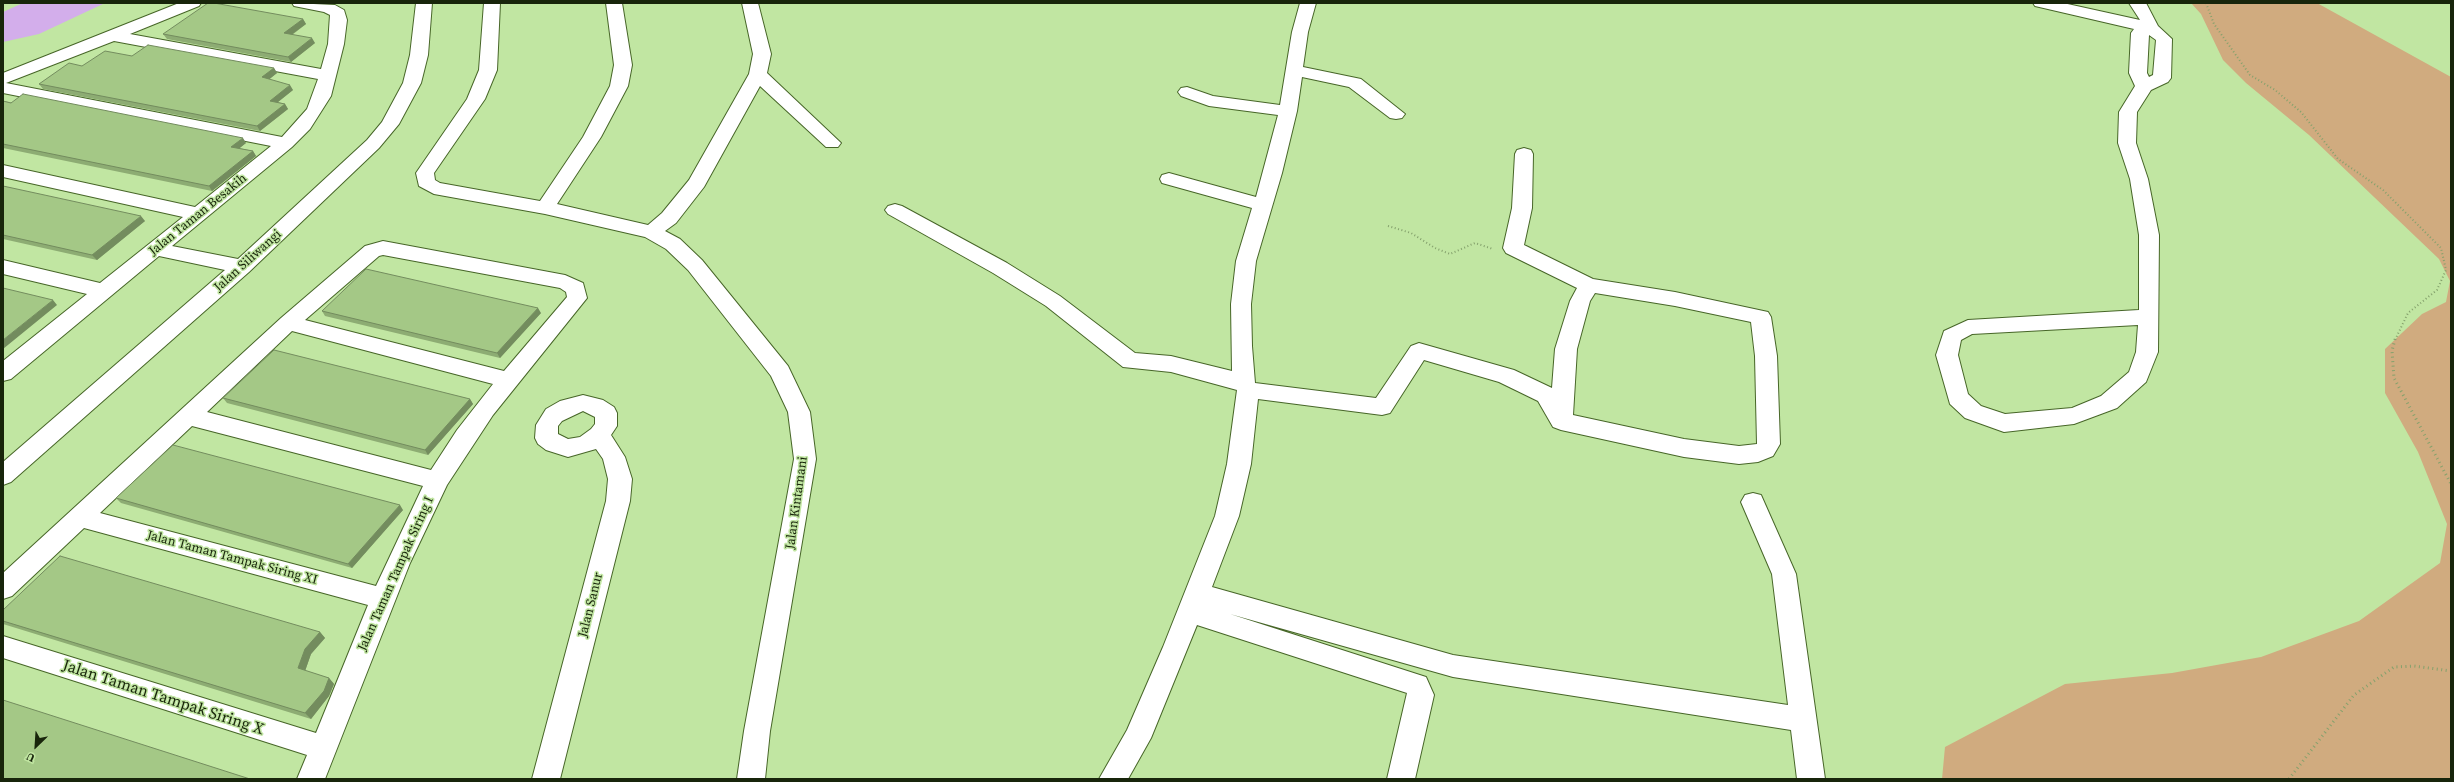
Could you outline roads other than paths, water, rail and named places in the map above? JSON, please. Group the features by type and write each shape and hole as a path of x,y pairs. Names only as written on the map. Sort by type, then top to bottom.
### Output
{"street":[{"path":"3,79 114,36 193,3"},
{"name":"Jalan Taman Besakih","path":"3,373 286,143 315,110 328,76 339,20 338,13 329,8 300,3"},
{"name":"Jalan Siliwangi","path":"3,476 242,267 346,171 390,124 412,83 419,55 424,3"},
{"name":"Jalan Kintamani","path":"492,3 488,70 476,99 425,174 426,182 434,188 545,208 651,232 673,244 695,265 780,372 799,412 805,459 757,731 751,779"},
{"path":"545,208 592,137 619,86 624,65 614,3"},
{"path":"651,232 669,218 698,183 758,74 762,54 750,3"},
{"path":"1113,779 1137,738 1194,603 1228,516 1239,464 1246,386 1241,346 1242,286 1246,261 1264,205 1288,111 1300,32 1308,3"},
{"path":"2041,3 2151,28"},
{"path":"2137,3 2143,9 2151,28 2164,39 2162,78 2144,86 2128,112 2126,143 2139,179 2149,235 2149,318 2147,352 2138,376 2109,402 2074,416 2004,423 1973,412 1958,398 1947,355 1951,336 1968,327 2149,318"},
{"path":"2144,86 2138,73 2139,33 2151,28"},
{"path":"114,36 328,76"},
{"path":"1294,70 1355,83 1396,114"},
{"path":"758,74 832,143"},
{"path":"3,88 286,143"},
{"path":"1187,92 1209,101 1288,111"},
{"path":"895,210 1000,268 1053,301 1118,353 1131,361 1171,364 1246,386 1382,407 1419,350 1506,376 1546,395 1561,421 1684,448 1739,455 1758,453 1766,450 1769,444 1766,356 1761,317 1668,298 1589,285 1513,248 1522,208 1524,154"},
{"path":"3,171 199,214"},
{"path":"1169,179 1214,193 1264,205"},
{"name":"Jalan Taman Tampak Siring I","path":"288,323 361,258 372,251 383,248 565,282 576,288 577,298 465,436 437,481 398,563 311,779"},
{"path":"156,249 242,267"},
{"path":"3,267 104,291"},
{"path":"1561,421 1566,349 1580,301 1589,285"},
{"path":"3,589 288,323 509,380"},
{"path":"188,416 437,481"},
{"name":"Jalan Sanur","path":"546,779 618,501 620,478 614,457 598,435"},
{"path":"1752,502 1784,574 1811,779"},
{"name":"Jalan Taman Tampak Siring XI","path":"80,517 384,599"},
{"path":"1194,603 1453,666 1804,720"},
{"path":"1194,603 1417,685 1421,695 1401,779"},
{"name":"Jalan Taman Tampak Siring X","path":"3,647 323,748"}]}
